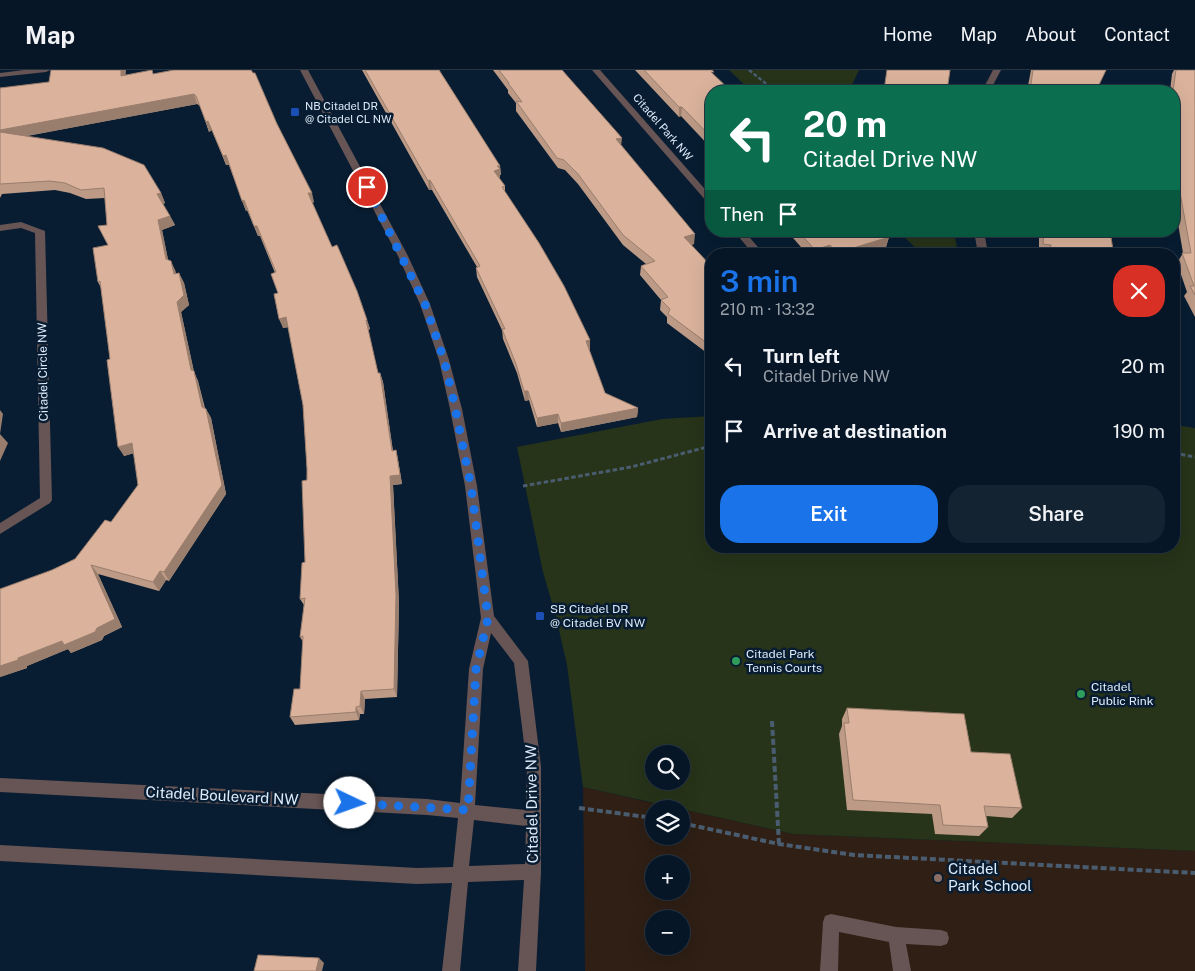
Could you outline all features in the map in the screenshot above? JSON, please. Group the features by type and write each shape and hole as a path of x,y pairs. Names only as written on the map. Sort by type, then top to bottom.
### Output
{"street":[{"path":"0,75 46,70"},
{"name":"Citadel Drive NW","path":"304,70 403,256 425,304 444,360 471,486 488,618 476,669 468,810 451,971"},
{"name":"Citadel Park NW","path":"596,70 705,193"},
{"path":"989,85 997,70"},
{"name":"Citadel Circle NW","path":"0,228 21,225 40,231 46,500 0,529"},
{"path":"744,237 754,248"},
{"name":"Citadel Drive NW","path":"488,618 521,662 534,767 533,872 527,971"},
{"name":"Citadel Boulevard NW","path":"0,785 468,810 534,819"},
{"path":"0,853 417,876 533,872"},
{"path":"829,971 831,922 896,935 942,938"},
{"path":"896,935 902,971"}],"path":[{"path":"749,70 768,85"},
{"path":"523,486 631,467 705,448"},
{"path":"1180,454 1195,456"},
{"path":"772,720 778,844"},
{"path":"579,808 645,817"},
{"path":"690,825 778,844 854,855 1195,873"}],"shaded area":[{"name":"Citadel Park School","path":"583,787 645,801 645,845 690,845 690,811 793,834 1195,851 1195,971 585,971"}],"green space":[{"path":"729,70 859,70 852,85 745,85"},
{"path":"904,237 955,237 957,248 916,248"},
{"path":"705,416 705,553 1180,553 1180,426 1195,428 1195,851 793,834 690,811 690,800 645,801 583,787 567,665 543,572 517,447 662,419"}],"building":[{"path":"51,70 121,70 121,76 152,70 153,74 174,70 251,70 255,73 277,124 312,193 308,193 332,247 337,245 367,320 378,373 380,373 392,451 396,450 400,475 390,476 396,595 394,689 361,691 360,706 356,707 356,712 290,717 294,689 300,689 303,636 300,637 305,598 300,599 302,563 305,562 302,481 307,480 303,405 286,317 279,319 274,294 278,293 271,274 276,272 257,226 254,226 244,200 242,201 226,155 223,156 194,94 0,130 0,88 49,82"},
{"path":"365,70 439,70 500,166 497,166 500,169 494,171 505,186 502,187 539,243 564,286 590,340 586,341 605,393 638,408 561,423 558,414 537,418 528,391 524,391 502,329 505,329 476,268 480,266 430,180 428,181"},
{"path":"499,70 562,70 622,138 616,139 695,234 684,237 705,260 705,342 668,314 670,309 661,300 668,297 641,266 655,261 623,235 578,174 564,160 557,158 516,101 522,102"},
{"path":"644,70 712,70 714,72 711,72 725,85 705,85 705,131 682,107 679,107"},
{"path":"887,70 950,70 948,85 885,85"},
{"path":"1033,70 1106,70 1099,85 1031,85"},
{"path":"1176,70 1195,70 1195,295 1190,286 1194,286 1182,253 1191,253 1180,192 1180,85 1174,85"},
{"path":"0,132 103,148 144,165 161,193 157,194 170,216 158,220 166,259 171,261 174,274 179,273 184,295 177,302 191,370 194,371 202,407 206,409 222,485 164,572 160,571 153,582 91,565 115,619 97,628 95,632 64,645 62,641 0,666 0,589 52,570 75,559 105,520 111,522 138,485 132,443 118,447 107,360 110,359 100,281 98,282 93,248 108,245 98,226 107,225 104,188 81,190 65,183 50,181 0,184"},
{"path":"803,237 889,237 853,248 833,248 830,245 813,248"},
{"path":"1044,237 1111,237 1113,248 1050,248 1051,245 1043,244"},
{"path":"847,708 964,714 971,752 1010,754 1022,808 984,806 988,827 943,825 940,805 853,800 844,723 849,723"},
{"path":"258,955 319,958 316,971 254,971"}],"place":[{"name":"NB Citadel DR @ Citadel CL NW","path":"295,112"},
{"name":"SB Citadel DR @ Citadel BV NW","path":"540,616"},
{"name":"Citadel Park Tennis Courts","path":"736,661"},
{"name":"Citadel Public Rink","path":"1081,694"},
{"name":"Citadel Park School","path":"938,878"}],"route":[{"path":"350,803 468,810 476,669 488,618 471,486 444,360 425,304 403,256 367,187"}]}
